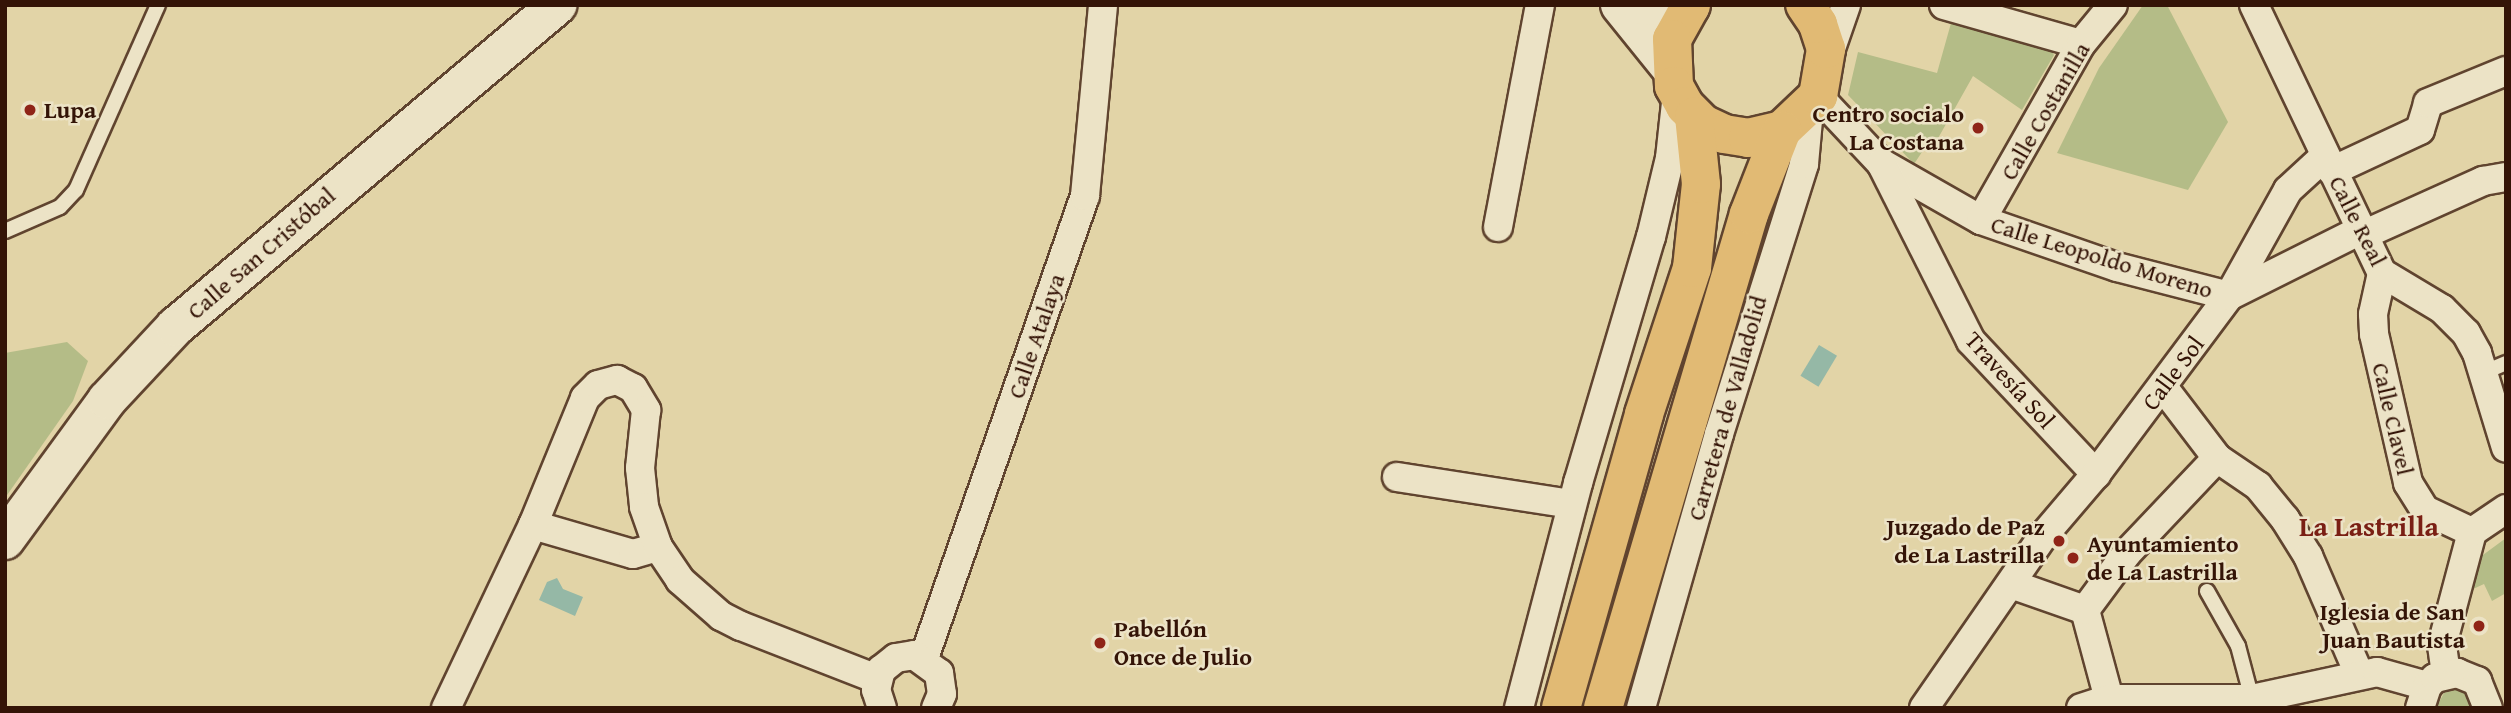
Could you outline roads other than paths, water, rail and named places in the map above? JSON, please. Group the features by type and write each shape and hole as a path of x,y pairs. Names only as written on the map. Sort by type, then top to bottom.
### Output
{"highway":[{"path":"1561,708 1644,414 1692,268 1701,184 1680,93 1672,39 1690,6"},
{"path":"1680,93 1713,130 1736,137 1813,64"},
{"name":"Carretera de Valladolid","path":"1604,708 1749,215 1813,64"}],"main road":[{"name":"Calle San Cristóbal","path":"5,540 107,400 174,327 557,5"},
{"path":"1620,5 1680,93"},
{"path":"1642,5 1690,6"}],"street":[{"name":"Calle Atalaya","path":"924,658 1085,196 1102,5"},
{"path":"1498,226 1540,5"},
{"name":"Carretera de Valladolid","path":"1642,708 1718,434 1804,164 1813,64 1846,5"},
{"path":"1944,5 2081,44"},
{"name":"Calle Costanilla","path":"1981,220 2081,44 2113,5"},
{"name":"Calle Real","path":"2254,5 2382,273 2454,320 2495,368 2506,448"},
{"name":"Calle Leopoldo Moreno","path":"1813,64 1881,163 1910,192 1981,220 2117,267 2229,296 2362,233"},
{"name":"Calle Sol","path":"1924,708 2044,535 2096,474 2229,296 2288,190 2328,163 2420,130 2428,103 2506,71"},
{"path":"1519,708 1572,504 1651,237 1670,158 1680,93"},
{"path":"2362,233 2483,181 2506,177"},
{"name":"Travesía Sol","path":"1910,192 1971,341 2096,474"},
{"name":"Calle Clavel","path":"2382,273 2373,314 2374,334 2408,483 2425,510 2472,532"},
{"path":"446,708 533,525 586,398 598,384 617,380 633,388 646,410 640,468 644,507 658,547 680,580 721,616 877,679"},
{"path":"2163,387 2217,458 2258,486 2285,519 2308,556 2359,674"},
{"path":"2085,610 2132,548 2217,458"},
{"path":"1397,477 1572,504"},
{"path":"2431,689 2472,532 2506,509"},
{"path":"533,525 633,554 658,547"},
{"path":"2011,583 2085,610 2119,702"},
{"path":"877,679 896,658 924,658 943,683 941,707"},
{"path":"2081,708 2119,702 2252,699 2377,672 2431,689 2467,675 2493,694"},
{"path":"877,679 882,708"}],"lane":[{"path":"5,231 60,207 76,190 158,5"},
{"path":"2207,591 2238,646 2252,699"}],"place":[{"name":"Lupa","path":"30,110"},
{"name":"Centro socialo La Costana","path":"1978,128"},
{"name":"Juzgado de Paz de La Lastrilla","path":"2059,541"},
{"name":"Ayuntamiento de La Lastrilla","path":"2073,558"},
{"name":"Iglesia de San Juan Bautista","path":"2479,626"},
{"name":"Pabellón Once de Julio","path":"1100,643"}],"district":[{"name":"La Lastrilla","path":"2369,526"}]}
